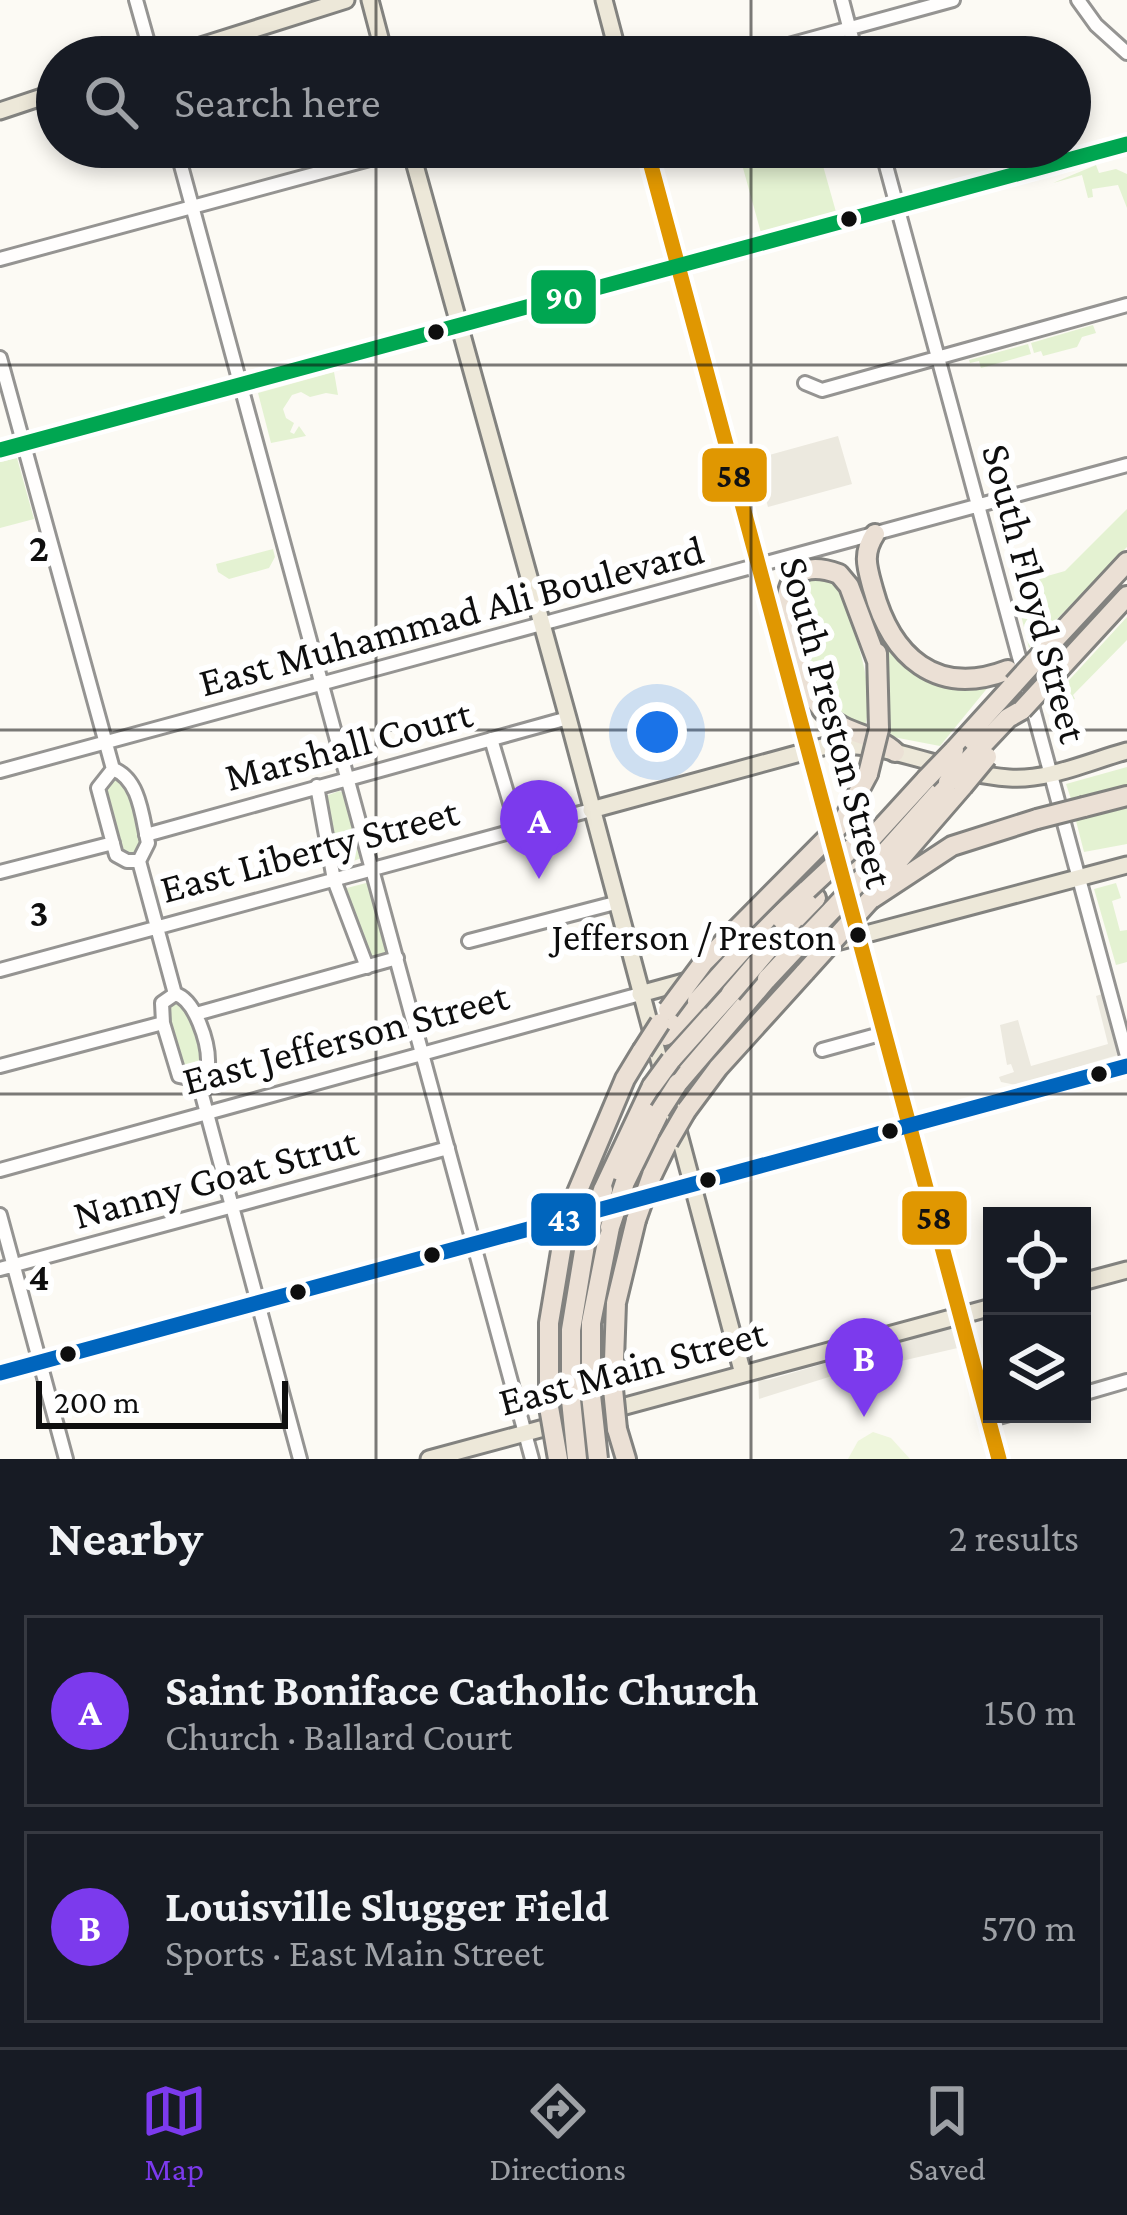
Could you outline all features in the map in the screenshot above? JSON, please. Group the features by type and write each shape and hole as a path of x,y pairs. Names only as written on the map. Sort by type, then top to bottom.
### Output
{"highway":[{"path":"875,534 866,560 882,619 906,655 949,677 1011,677"},
{"path":"544,1459 549,1323 563,1239 576,1195 625,1079 703,963 829,841 868,774 879,730 881,691 858,584 842,566 797,555"},
{"path":"774,621 776,589 785,574 804,561 823,559"},
{"path":"856,861 1011,677 1127,562"},
{"path":"877,661 849,586 839,574 809,569 796,577 784,603 812,694 840,726 854,735 885,742 895,752"},
{"path":"870,900 1012,714 1022,710 1127,596"},
{"path":"598,1459 581,1398 572,1330 586,1239 603,1190 652,1086 783,932 856,861 955,784"},
{"path":"623,1459 613,1389 616,1304 636,1220 668,1142 718,1068 870,900 902,877 940,852 1127,796"},
{"path":"664,1023 697,1001 747,945 818,899"},
{"path":"578,1459 591,1322 610,1227 625,1182 678,1083 810,933 818,899"},
{"path":"549,1407 558,1459"}],"main road":[{"path":"232,36 346,0"},
{"path":"370,0 380,36"},
{"path":"604,0 613,36"},
{"path":"0,111 36,99"},
{"path":"417,168 743,1374"},
{"name":"South Preston Street","path":"652,168 960,1315"},
{"name":"East Liberty Street","path":"591,810 808,751 862,744 1006,778 1050,772 1127,751"},
{"name":"East Jefferson Street","path":"640,994 1127,865"},
{"path":"0,1372 1127,1066"},
{"path":"1091,1280 1127,1270"},
{"name":"East Main Street","path":"429,1459 983,1309"}],"street":[{"path":"136,0 146,36"},
{"path":"842,0 851,36"},
{"path":"820,36 952,0"},
{"path":"1078,0 1096,25 1127,53"},
{"path":"1091,153 1127,143"},
{"path":"182,168 532,1459"},
{"path":"0,259 337,168"},
{"name":"South Floyd Street","path":"887,168 1127,1056"},
{"path":"0,450 1036,168"},
{"path":"805,383 822,390 1127,304"},
{"path":"0,358 112,769"},
{"name":"East Muhammad Ali Boulevard","path":"0,771 1127,466"},
{"name":"Marshall Court","path":"146,835 568,718"},
{"path":"491,739 518,830"},
{"path":"112,769 125,773 133,784 148,850 139,861"},
{"path":"112,769 98,788 112,843 116,855 139,861"},
{"path":"317,786 334,880 367,967"},
{"name":"East Liberty Street","path":"0,970 591,810"},
{"path":"0,872 112,843"},
{"path":"139,861 175,994"},
{"path":"469,941 616,903"},
{"path":"196,1014 397,958"},
{"path":"175,994 189,999 196,1014 208,1062 198,1080"},
{"path":"175,994 162,1004 175,1070 184,1078 198,1080"},
{"name":"East Jefferson Street","path":"0,1170 640,994"},
{"path":"0,1066 163,1023"},
{"path":"822,1049 884,1033"},
{"path":"198,1080 300,1459"},
{"name":"Nanny Goat Strut","path":"7,1267 448,1148"},
{"path":"0,1214 7,1267 41,1362 66,1459"},
{"path":"960,1315 983,1401"},
{"path":"1091,1392 1127,1382"},
{"path":"989,1423 999,1459"}],"green space":[{"path":"1096,165 1099,173 1116,169 1127,174 1127,208 1118,185 1092,189 1093,197 1088,198 1082,175 1053,183"},
{"path":"743,168 824,168 836,212 761,233"},
{"path":"1093,325 1096,333 1082,337 1077,347 1043,356 1041,351 1034,353 1031,343"},
{"path":"1028,344 1031,354 981,368 979,361 969,360"},
{"path":"334,372 338,395 310,397 301,392 292,395 283,409 294,423 290,432 294,434 299,426 306,436 271,443 258,393"},
{"path":"17,458 34,519 0,528 0,462"},
{"path":"1127,509 1127,547 1029,648 1013,582 1065,571"},
{"path":"273,549 275,557 269,568 229,579 218,572 216,564"},
{"path":"819,577 835,583 858,645 868,701 862,734 818,689 796,632 796,596 804,584"},
{"path":"1127,617 1127,640 1073,695 1075,699 1049,707 1048,703"},
{"path":"878,621 894,651 989,686 940,746 887,732 889,676"},
{"path":"1127,767 1127,787 1072,802 1066,784"},
{"path":"118,776 129,784 144,843 144,849 132,857 119,850 103,790"},
{"path":"339,791 347,794 364,857 338,867 326,796"},
{"path":"1127,803 1127,844 1084,852 1075,817"},
{"path":"370,882 389,953 370,960 343,889"},
{"path":"1116,883 1121,898 1112,901 1120,931 1127,930 1127,962 1116,965 1094,889"},
{"path":"174,1000 189,1007 204,1062 198,1074 183,1073 164,1013"},
{"path":"873,1432 891,1438 910,1459 848,1459 858,1441"}],"shaded area":[{"path":"838,436 852,484 768,507 755,459"},
{"path":"1102,994 1118,1055 1016,1085 1001,1082 999,1077 1014,1072 1007,1065 1000,1025 1018,1020 1031,1066 1108,1044 1096,996"},
{"path":"953,1326 962,1347 871,1368 867,1365 759,1399 758,1379"}],"transit line":[{"name":"90","path":"1091,154 1127,144"},
{"name":"58","path":"652,168 999,1459"},
{"name":"90","path":"0,450 1039,168"},
{"name":"43","path":"0,1373 1127,1066"}],"place":[{"name":"Saint Boniface Catholic Church","path":"539,879"},
{"name":"Jefferson / Preston","path":"858,935"},
{"name":"Louisville Slugger Field","path":"864,1417"}]}
